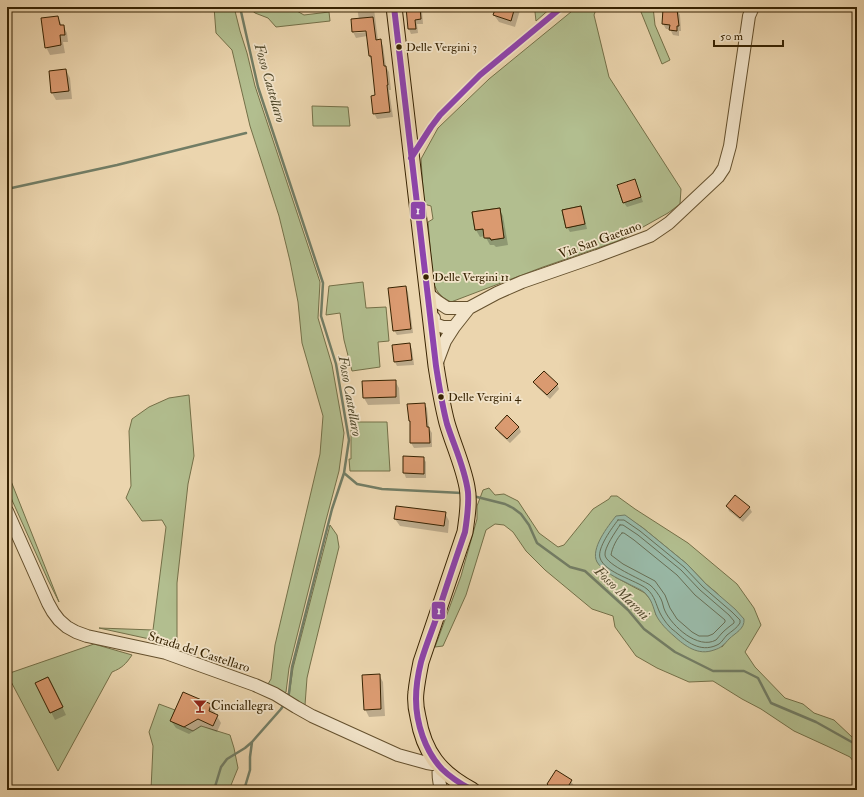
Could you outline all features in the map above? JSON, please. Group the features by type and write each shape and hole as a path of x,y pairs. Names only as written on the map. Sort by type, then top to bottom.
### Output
{"main road":[{"path":"394,7 426,292 436,366 447,424 467,487 468,510 465,532 458,555 421,662 416,694 417,710 419,725 430,755 452,778 472,790"}],"street":[{"name":"Via San Gaetano","path":"436,366 446,341 454,327 469,308 497,292 522,282 650,236 669,223 690,205 718,177 724,168 730,146 749,16 753,7"},
{"path":"426,292 447,308 438,313 430,322 443,327 454,327"},
{"name":"Via San Gaetano","path":"447,308 469,308"},
{"name":"Strada del Castellaro","path":"7,511 48,603 59,620 66,627 87,636 166,653 255,685 280,697 312,716 398,755 420,762 439,765"},
{"path":"439,765 438,776 442,790"}],"shaded area":[{"path":"214,7 234,7 255,86 320,282 318,318 332,365 344,433 339,471 289,668 286,692 280,697 265,689 271,679 275,645 320,454 323,416 302,343 298,302 279,216 250,126 232,50 216,33"},
{"path":"248,7 295,7 295,10 304,15 329,12 330,21 276,27 268,18 255,13"},
{"path":"536,7 552,7 536,21"},
{"path":"577,7 597,7 594,15 609,77 681,189 680,204 668,213 618,241 543,267 451,302 444,298 438,292 433,282 428,222 433,219 431,206 424,204 421,159 438,128 489,79","holes":["617,185 641,197 623,203","581,206 584,224 566,228 562,210","500,208 504,238 491,240 490,238 485,238 483,229 475,230 472,212"]},
{"path":"639,7 653,7 655,25 670,60 662,64"},
{"path":"312,106 348,107 350,126 313,126"},
{"path":"363,282 366,308 386,307 389,341 378,342 380,367 352,371 344,340 340,313 326,315 329,286"},
{"path":"189,395 194,456 188,484 177,583 177,645 99,628 153,630 166,527 162,520 142,521 126,498 131,486 129,431 132,419 149,407 169,398"},
{"path":"351,422 387,422 390,471 350,471 349,459 351,459"},
{"path":"7,467 9,476 59,602 7,489"},
{"path":"489,488 495,495 504,494 518,501 539,533 558,547 564,545 593,509 609,499 611,496 617,496 688,543 737,584 754,608 761,625 745,652 755,667 785,698 803,704 814,713 834,720 852,737 857,739 857,766 850,757 794,731 761,709 713,681 689,682 657,668 636,656 615,627 613,616 592,609 545,570 526,551 513,532 504,525 495,524 486,530 466,595 443,646 435,647 461,576 477,519 477,506 483,490","holes":["625,516 643,528 687,564 718,594 729,638 722,647 656,615 653,603 645,593 615,577"]},
{"path":"330,525 337,535 339,547 307,678 305,705 289,696 293,668"},
{"path":"94,644 132,655 124,665 112,672 58,771 7,674","holes":["48,677 63,707 50,713 36,683"]},
{"path":"159,704 175,710 171,721 193,731 201,726 230,735 238,768 229,790 151,790 153,746 149,732"}],"water":[{"path":"625,515 687,564 744,619 743,626 721,647 708,652 703,652 692,649 678,640 662,624 656,615 651,601 645,593 610,574 597,562 595,557 596,551 601,538 616,516"}],"building":[{"path":"406,7 420,7 421,19 415,20 416,29 408,29"},
{"path":"496,7 515,7 511,21 493,15"},
{"path":"663,9 677,9 679,26 677,26 677,31 669,30 670,25 662,24"},
{"path":"58,16 60,25 64,25 65,35 60,35 61,45 45,48 41,18"},
{"path":"373,17 376,40 381,39 384,66 386,66 390,112 373,114 371,96 375,95 371,56 369,56 366,31 352,32 351,19"},
{"path":"66,69 69,91 51,93 49,71"},
{"path":"635,179 641,197 623,203 617,185"},
{"path":"581,206 585,224 566,228 562,210"},
{"path":"500,208 504,238 491,240 490,238 484,238 483,229 475,230 472,212"},
{"path":"406,286 411,329 393,331 388,288"},
{"path":"410,343 412,360 394,362 392,345"},
{"path":"544,371 558,384 547,395 533,382"},
{"path":"396,380 396,397 363,398 362,381"},
{"path":"425,403 430,443 410,443 410,421 407,404"},
{"path":"507,415 519,427 507,439 495,428"},
{"path":"403,456 424,457 424,474 403,473"},
{"path":"735,495 750,507 740,518 726,506"},
{"path":"396,506 446,512 444,526 394,519"},
{"path":"380,674 381,709 364,710 362,675"},
{"path":"48,677 63,707 50,713 35,683"},
{"path":"183,692 211,704 209,711 218,715 213,726 198,719 184,727 170,721"},
{"path":"556,770 572,780 566,790 548,790 550,787 547,784"}],"waterway":[{"name":"Fosso Castellaro","path":"240,7 258,87 323,283 321,316 336,364 349,440 344,473 332,509 292,667 289,693 287,697"},
{"path":"7,189 117,165 246,133"},
{"name":"Fosso Maroni","path":"344,473 357,484 382,489 462,493"},
{"name":"Fosso Maroni","path":"473,496 505,504 521,514 529,525 537,543 570,567 585,571 628,610 644,629 675,652 713,671 744,671 758,678 771,703 816,722 857,745"},
{"name":"Fosso Castellaro","path":"214,790 221,767 227,759 252,742 285,703"},
{"path":"244,790 250,770 252,742"}],"transit line":[{"name":"1","path":"394,7 436,366 445,417 467,483 468,492 468,512 465,532 421,662 417,685 416,708 426,745 436,762 449,775 472,790"},
{"name":"1","path":"411,158 440,115 480,75 562,7"}],"place":[{"name":"Delle Vergini 3","path":"399,47"},
{"name":"Delle Vergini 11","path":"426,277"},
{"name":"Delle Vergini 4","path":"441,397"},
{"name":"Cinciallegra","path":"200,706"}]}
